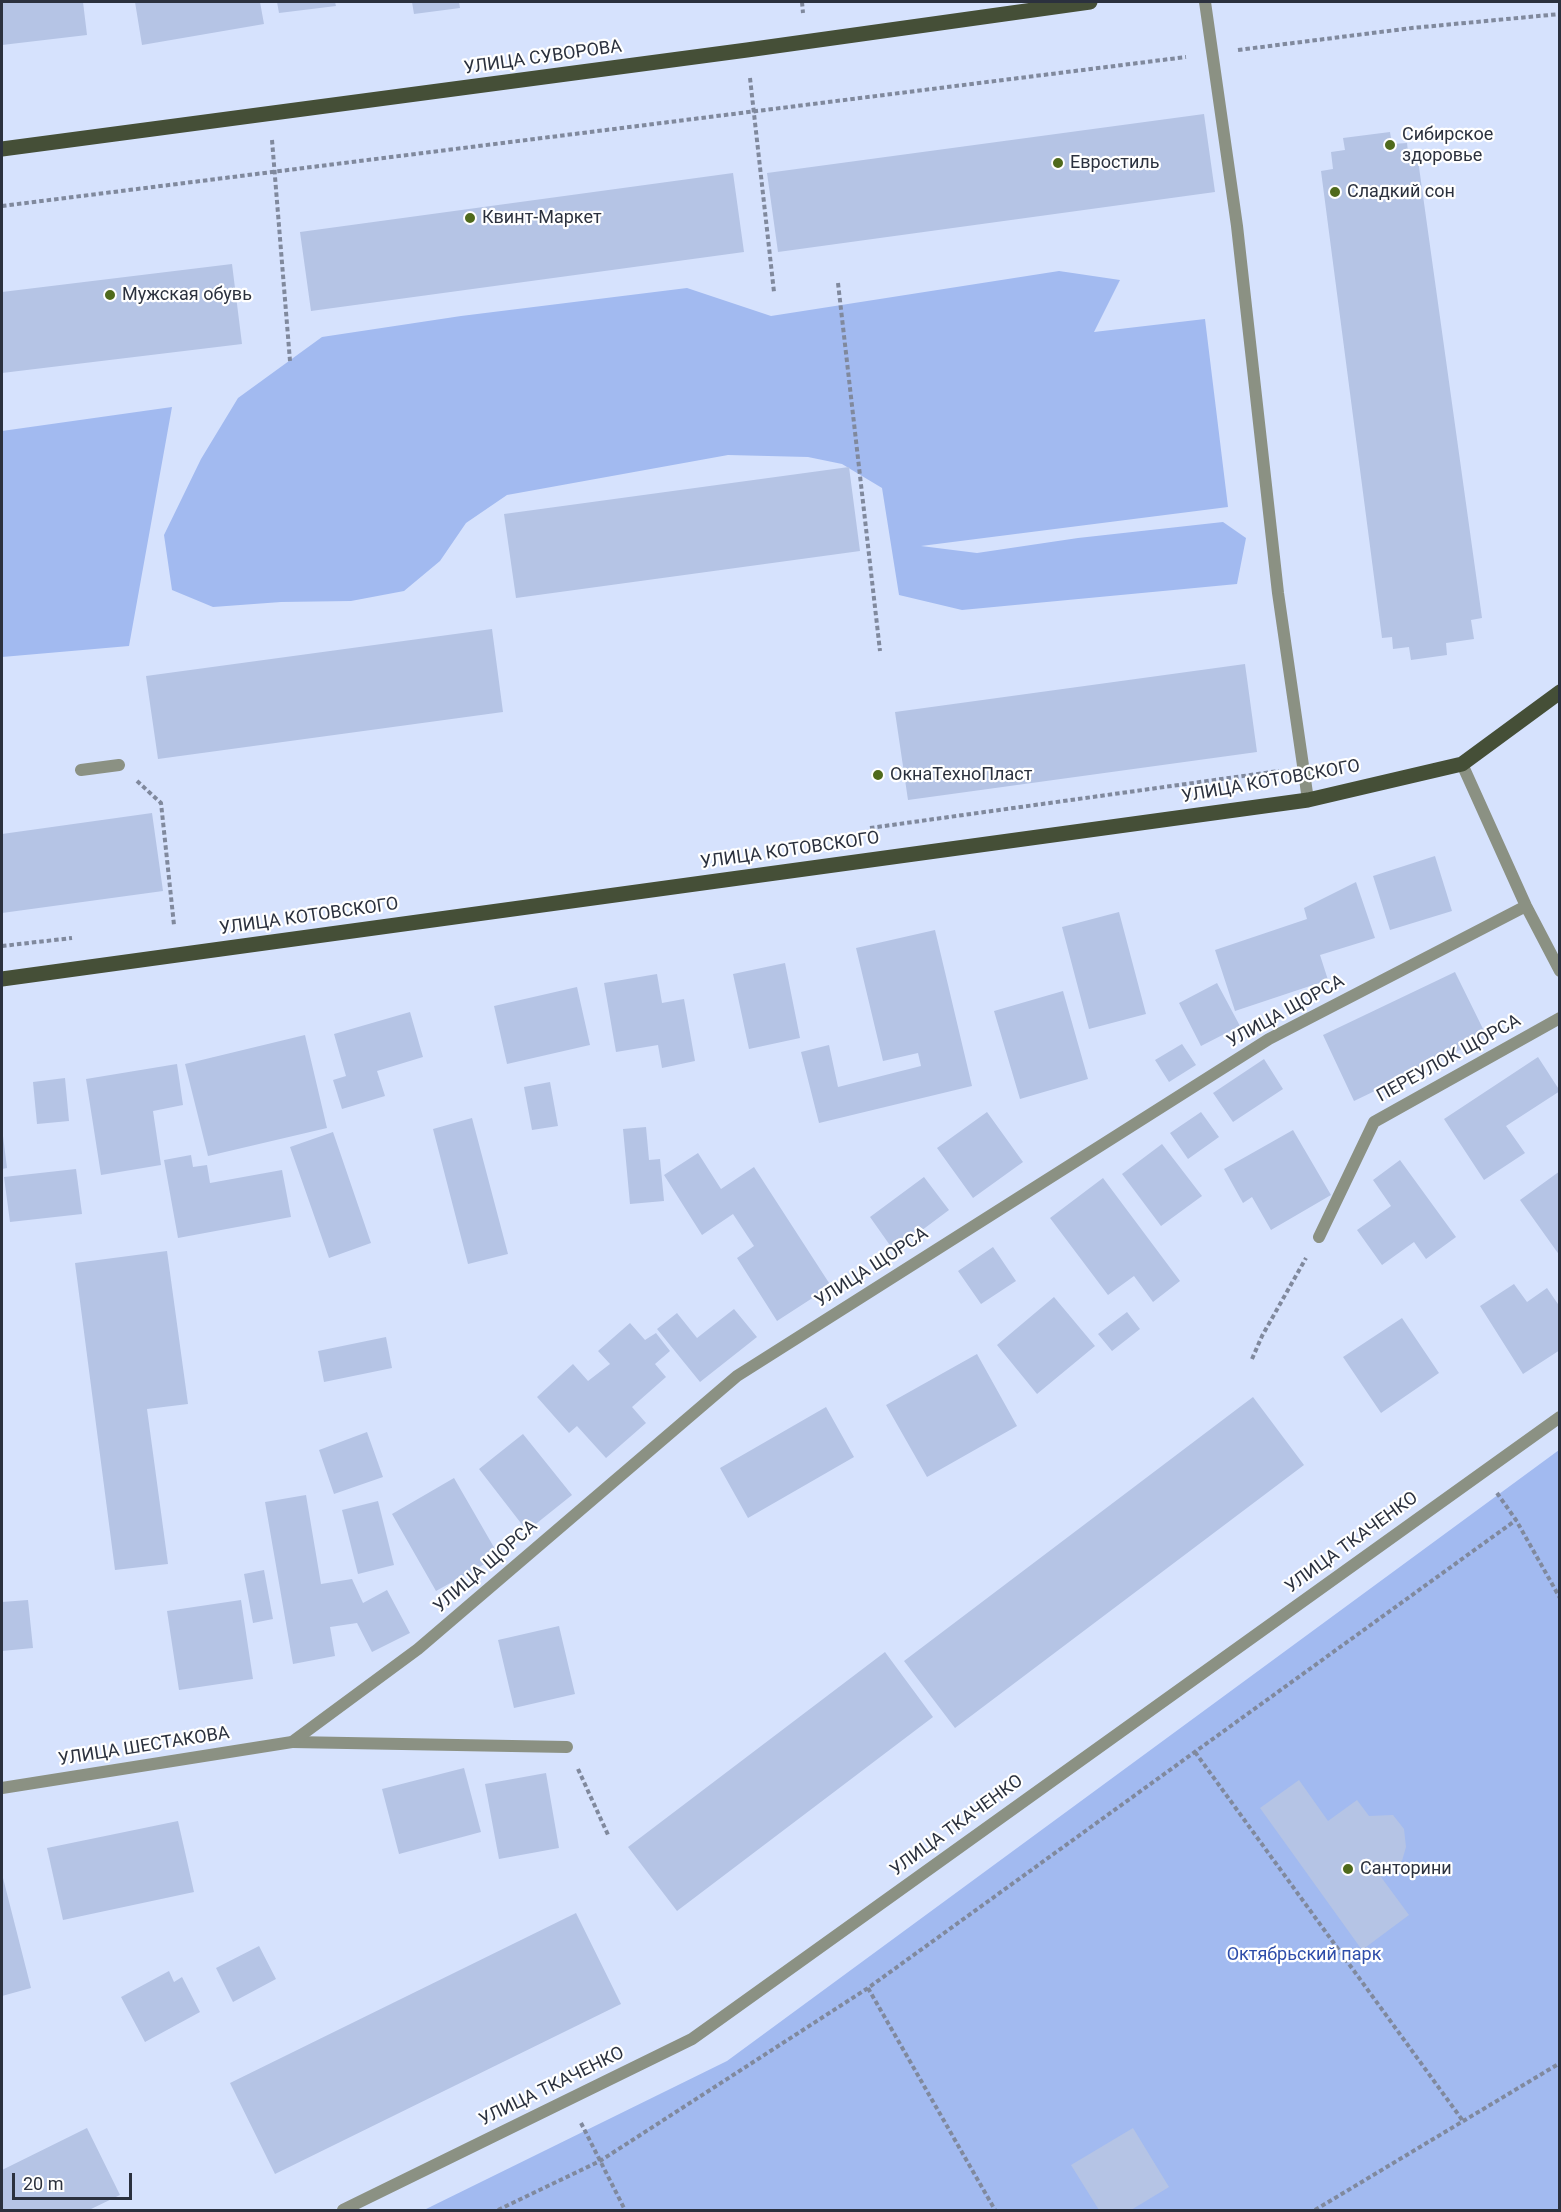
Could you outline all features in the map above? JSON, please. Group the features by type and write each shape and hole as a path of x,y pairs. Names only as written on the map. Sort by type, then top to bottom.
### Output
{"main road":[{"name":"УЛИЦА СУВОРОВА","path":"2,149 1090,2"},
{"name":"УЛИЦА КОТОВСКОГО","path":"2,979 1308,800 1462,764 1560,692"}],"street":[{"path":"1205,2 1237,226 1278,593 1308,800"},
{"path":"1462,764 1526,906 1560,971"},
{"path":"81,770 119,765"},
{"name":"УЛИЦА ЩОРСА","path":"292,1742 418,1649 737,1376 1269,1039 1526,906"},
{"name":"ПЕРЕУЛОК ЩОРСА","path":"1319,1237 1374,1122 1560,1018"},
{"name":"УЛИЦА ТКАЧЕНКО","path":"343,2211 692,2039 1560,1417"},
{"name":"УЛИЦА ШЕСТАКОВА","path":"2,1788 292,1742 567,1747"}],"path":[{"path":"2,206 1412,28 1560,14"},
{"path":"747,50 774,292"},
{"path":"270,114 290,361"},
{"path":"838,283 880,651"},
{"path":"119,765 161,803 174,925 186,924"},
{"path":"866,829 1303,768"},
{"path":"1252,1359 1262,1336 1319,1237"},
{"path":"498,2211 600,2161 868,1988 1516,1520 1560,1598"},
{"path":"567,1747 609,1837"},
{"path":"1195,1752 1463,2121"},
{"path":"868,1988 995,2211"},
{"path":"1315,2211 1560,2063"},
{"path":"568,2100 626,2211"}],"green space":[{"path":"1059,271 1120,280 1094,332 1205,319 1228,507 921,546 977,553 1078,538 1223,522 1246,538 1237,584 962,610 899,595 882,488 842,464 808,457 728,455 507,495 466,523 440,561 404,591 351,601 281,602 213,607 172,590 164,535 201,459 238,398 322,337 461,316 687,288 771,316"},
{"path":"172,407 129,646 2,657 2,431"},
{"name":"Октябрьский парк","path":"1559,1450 1559,2210 424,2210 727,2061"}],"building":[{"path":"2,2 83,2 87,35 2,45"},
{"path":"135,2 260,2 264,24 142,45"},
{"path":"277,2 335,2 336,6 279,13"},
{"path":"412,2 459,2 460,8 414,14"},
{"path":"1204,114 1215,192 778,252 767,173"},
{"path":"1390,132 1392,144 1407,143 1409,161 1418,160 1482,618 1471,620 1474,639 1446,643 1447,655 1411,660 1409,647 1393,649 1392,637 1382,638 1321,171 1333,169 1331,152 1345,150 1343,138"},
{"path":"733,173 744,252 311,311 300,232"},
{"path":"232,264 242,344 2,373 2,292"},
{"path":"849,467 860,551 516,598 504,514"},
{"path":"492,629 503,712 158,759 146,676"},
{"path":"1245,664 1257,752 908,800 895,712"},
{"path":"152,813 163,891 2,913 2,834"},
{"path":"1435,856 1452,911 1390,930 1373,876"},
{"path":"1356,882 1375,938 1320,955 1328,980 1235,1011 1215,950 1307,919 1304,908"},
{"path":"1119,912 1146,1014 1089,1029 1062,927"},
{"path":"935,930 972,1086 819,1123 801,1052 829,1045 838,1087 921,1066 918,1053 883,1061 856,948"},
{"path":"785,963 800,1038 749,1049 733,974"},
{"path":"1455,972 1487,1037 1354,1101 1323,1035"},
{"path":"657,974 662,1003 684,999 695,1061 662,1068 658,1045 616,1052 604,983"},
{"path":"1217,983 1240,1026 1201,1046 1179,1003"},
{"path":"577,987 590,1045 507,1064 494,1006"},
{"path":"1063,991 1088,1079 1020,1099 994,1011"},
{"path":"410,1012 423,1057 377,1071 385,1096 342,1109 333,1080 346,1076 334,1034"},
{"path":"305,1035 327,1128 208,1156 185,1064"},
{"path":"1182,1044 1196,1065 1169,1082 1155,1060"},
{"path":"1538,1057 1560,1091 1506,1126 1525,1153 1484,1180 1444,1119"},
{"path":"1264,1059 1283,1089 1233,1122 1213,1093"},
{"path":"177,1064 183,1105 153,1111 161,1165 101,1175 86,1079"},
{"path":"65,1078 69,1121 37,1124 33,1082"},
{"path":"550,1082 558,1126 532,1130 524,1087"},
{"path":"987,1112 1023,1162 973,1198 937,1148"},
{"path":"1201,1112 1219,1137 1188,1159 1170,1133"},
{"path":"472,1118 508,1254 468,1264 433,1129"},
{"path":"646,1127 649,1160 660,1159 664,1201 630,1204 623,1129"},
{"path":"2,1128 7,1168 2,1169"},
{"path":"1293,1130 1331,1195 1271,1230 1252,1197 1243,1203 1224,1169"},
{"path":"333,1132 371,1243 329,1258 290,1147"},
{"path":"1162,1144 1202,1196 1161,1226 1122,1174"},
{"path":"698,1153 721,1189 754,1167 831,1286 777,1321 737,1258 754,1246 733,1214 702,1235 664,1175"},
{"path":"191,1155 193,1167 207,1165 210,1183 282,1170 291,1217 178,1238 164,1160"},
{"path":"1400,1160 1456,1237 1426,1259 1414,1242 1382,1265 1357,1230 1391,1206 1373,1180"},
{"path":"76,1169 82,1214 10,1222 4,1177"},
{"path":"1560,1171 1560,1256 1520,1200"},
{"path":"924,1177 949,1210 894,1251 870,1217"},
{"path":"1103,1178 1180,1281 1153,1302 1134,1276 1108,1295 1050,1218"},
{"path":"993,1247 1016,1281 981,1304 958,1271"},
{"path":"167,1251 188,1404 147,1409 168,1564 115,1570 75,1263"},
{"path":"1514,1284 1527,1302 1547,1288 1560,1307 1560,1350 1523,1374 1480,1306"},
{"path":"1054,1297 1095,1346 1037,1394 997,1345"},
{"path":"734,1309 757,1337 700,1382 657,1329 677,1313 697,1338"},
{"path":"1127,1312 1140,1329 1112,1351 1098,1334"},
{"path":"1402,1318 1439,1373 1381,1413 1343,1357"},
{"path":"630,1323 645,1340 656,1333 670,1351 655,1364 666,1377 632,1407 646,1423 606,1458 577,1426 569,1433 537,1397 573,1364 588,1381 610,1364 598,1351"},
{"path":"386,1337 392,1368 324,1382 318,1351"},
{"path":"977,1354 1017,1426 927,1477 886,1405"},
{"path":"1253,1397 1304,1465 955,1728 904,1661"},
{"path":"826,1407 854,1457 748,1518 720,1468"},
{"path":"367,1432 383,1477 334,1494 319,1450"},
{"path":"523,1434 572,1495 527,1531 479,1469"},
{"path":"454,1478 499,1556 436,1591 392,1514"},
{"path":"306,1495 321,1584 352,1579 363,1603 387,1590 410,1633 372,1652 357,1623 330,1627 335,1656 293,1664 265,1502"},
{"path":"378,1501 394,1565 358,1574 342,1510"},
{"path":"264,1570 273,1619 253,1623 244,1574"},
{"path":"28,1600 33,1648 2,1651 2,1602"},
{"path":"241,1600 253,1679 179,1690 167,1611"},
{"path":"559,1626 575,1694 514,1708 498,1640"},
{"path":"885,1652 933,1717 677,1911 628,1847"},
{"path":"464,1768 481,1832 399,1854 382,1789"},
{"path":"546,1773 559,1848 499,1859 485,1784"},
{"name":"Санторини","path":"1299,1780 1328,1821 1357,1800 1369,1816 1393,1815 1404,1829 1406,1847 1402,1861 1381,1877 1409,1915 1362,1950 1260,1808"},
{"path":"178,1821 194,1892 63,1920 47,1848"},
{"path":"2,1874 31,1988 2,1996"},
{"path":"576,1913 621,2004 275,2174 230,2083"},
{"path":"259,1946 276,1979 233,2002 216,1968"},
{"path":"169,1971 174,1982 182,1977 200,2012 145,2042 121,1997"},
{"path":"87,2128 120,2195 89,2210 2,2210 2,2170"},
{"path":"1133,2128 1169,2187 1131,2210 1099,2210 1071,2165"}],"place":[{"name":"Сибирское здоровье","path":"1390,145"},
{"name":"Евростиль","path":"1058,163"},
{"name":"Сладкий сон","path":"1335,192"},
{"name":"Квинт-Маркет","path":"470,218"},
{"name":"Мужская обувь","path":"110,295"},
{"name":"ОкнаТехноПласт","path":"878,775"},
{"name":"Санторини","path":"1348,1869"}]}
